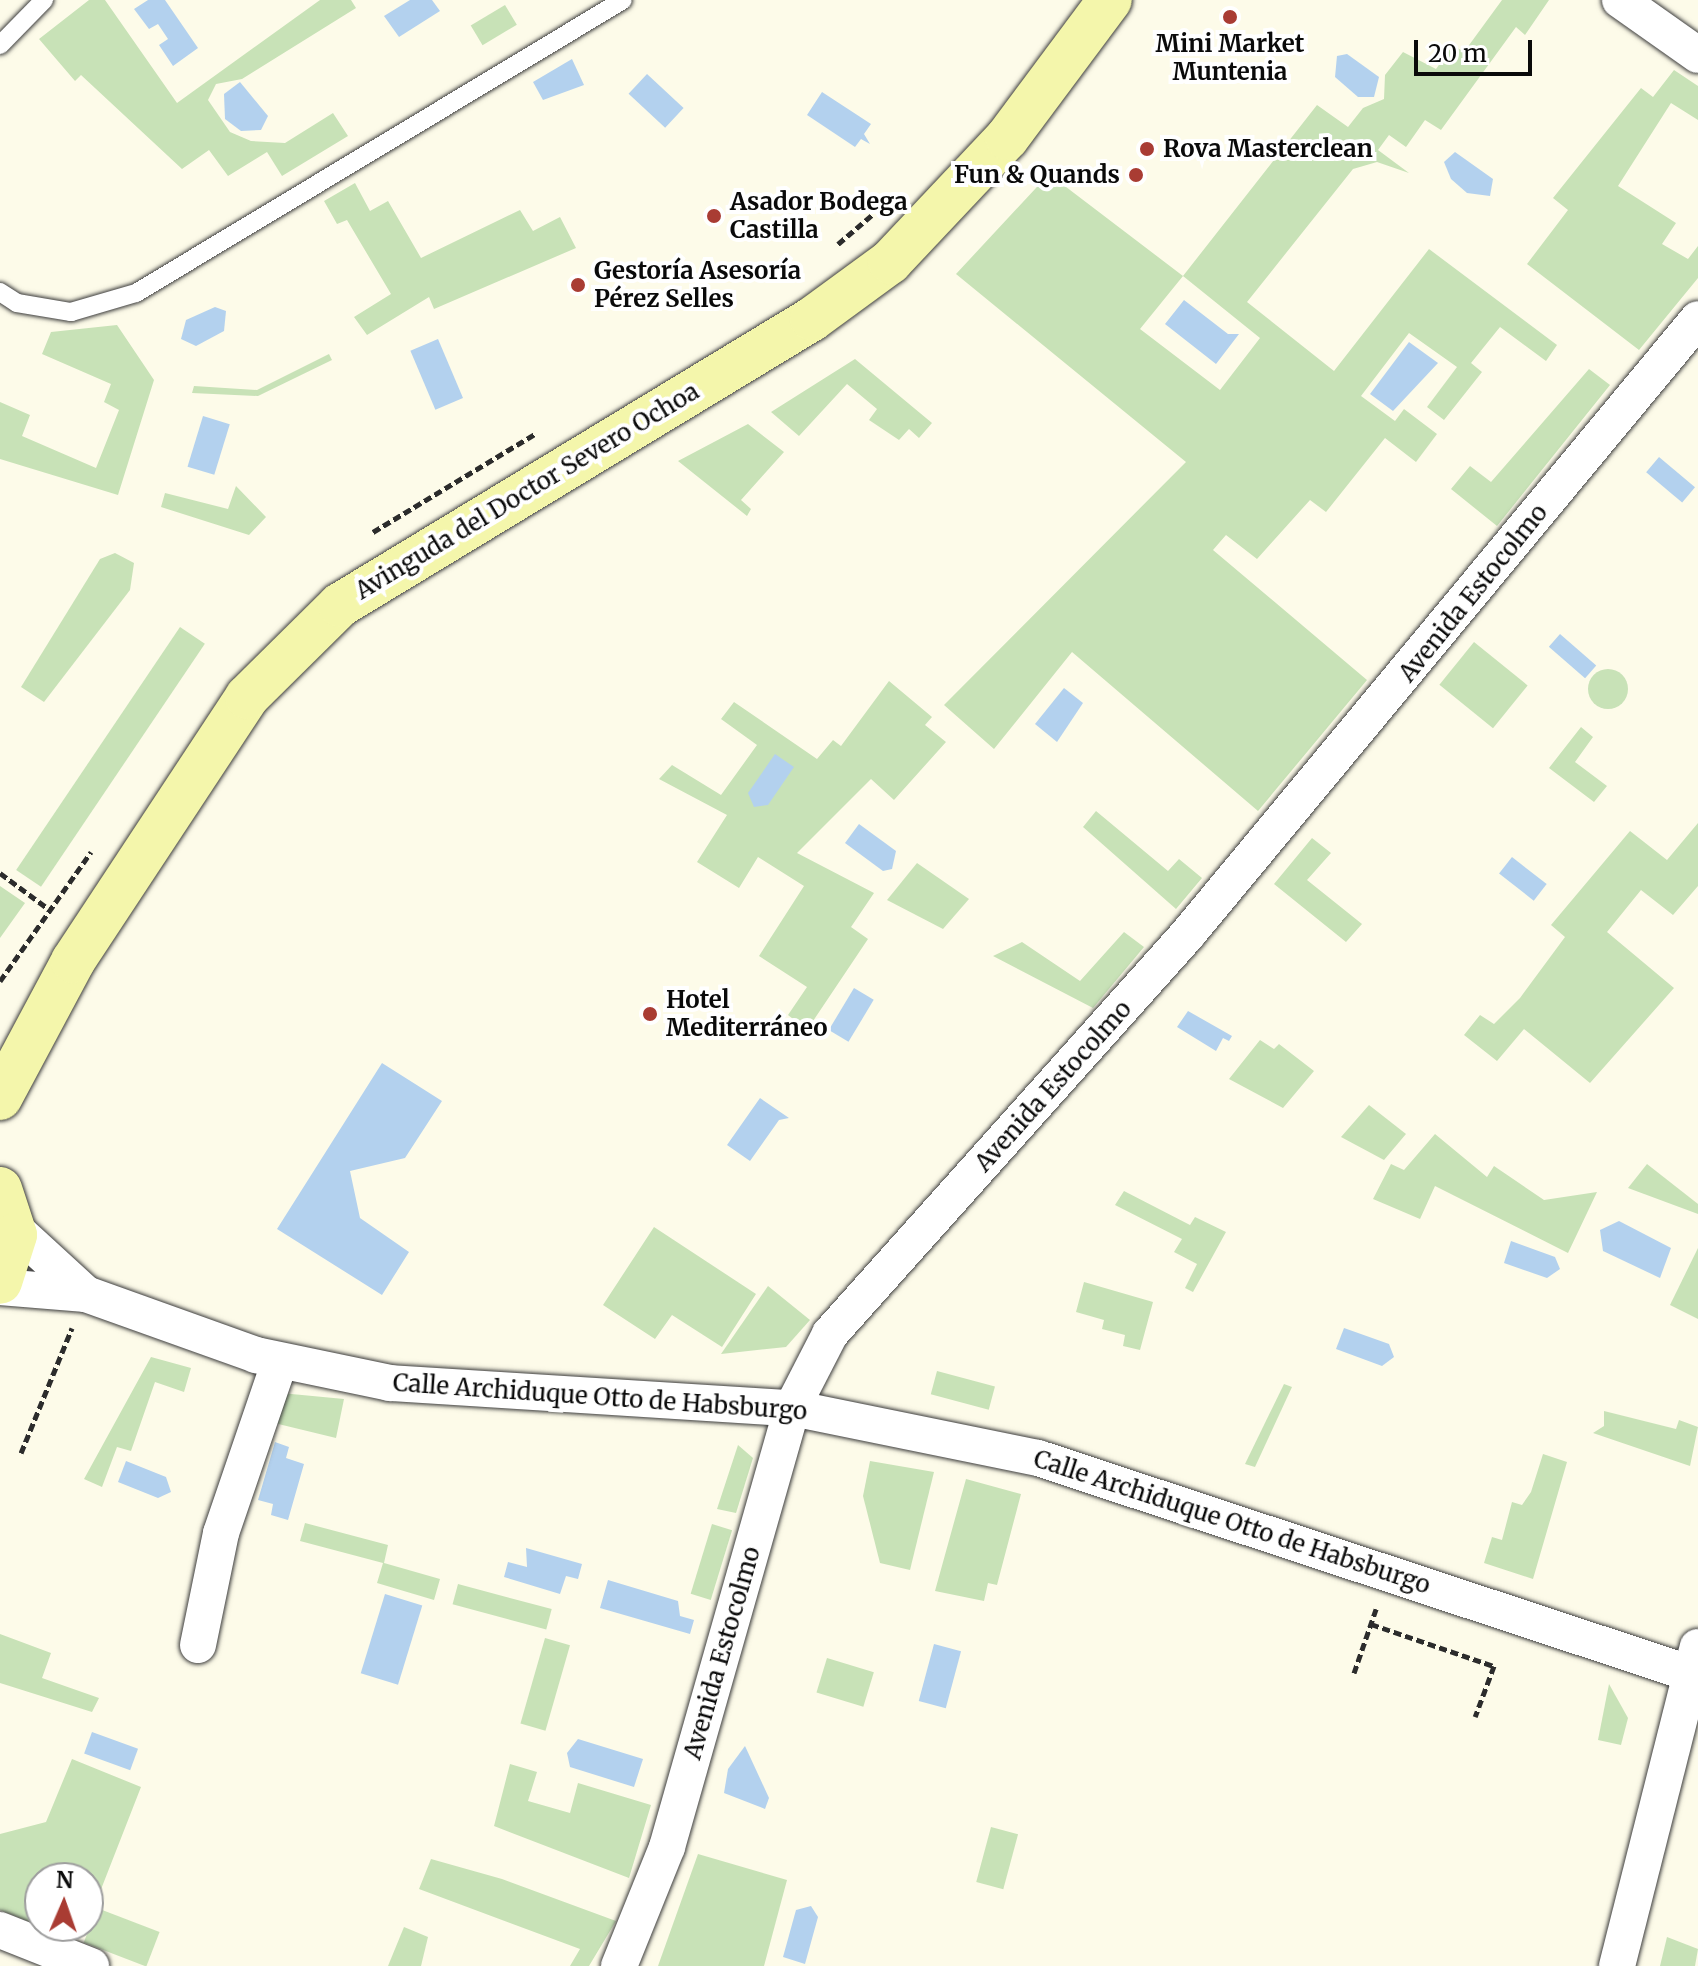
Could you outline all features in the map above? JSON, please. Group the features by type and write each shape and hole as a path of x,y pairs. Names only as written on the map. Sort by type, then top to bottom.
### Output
{"street":[{"name":"Avinguda del Doctor Severo Ochoa","path":"0,1098 73,961 247,697 340,605 812,319 890,262 1017,126 1110,0"},
{"path":"1620,0 1698,55"},
{"name":"Avenida Estocolmo","path":"619,1966 667,1847 792,1408 830,1334 1187,935 1698,319"},
{"path":"7,1208 0,1285 86,1294"},
{"path":"7,1208 86,1294"},
{"name":"Calle Archiduque Otto de Habsburgo","path":"86,1294 280,1361 390,1383 792,1408 1114,1480 1696,1666"},
{"path":"198,1645 221,1533 280,1361"},
{"path":"1617,1966 1696,1666"},
{"path":"0,1930 91,1966"}],"lane":[{"path":"0,45 44,0"},
{"path":"0,292 17,303 71,312 136,293 623,0"}],"path":[{"path":"0,873 50,910"},
{"path":"21,1453 86,1294"},
{"path":"1371,1624 1494,1666 1475,1717"},
{"path":"1354,1673 1368,1634"}],"green space":[{"path":"89,0 105,0 177,103 320,0 351,0 356,8 242,79 216,84 208,100 230,132 251,141 285,143 333,113 348,136 282,176 267,152 228,176 209,150 182,169 81,75 75,81 39,39"},
{"path":"1502,0 1549,0 1525,35 1516,27 1441,130 1425,120 1406,147 1389,135 1378,150 1409,173 1377,162 1353,169 1247,302 1334,371 1429,249 1557,345 1546,361 1500,327 1471,363 1482,372 1444,420 1427,407 1457,367 1409,333 1361,396 1395,421 1404,409 1437,434 1416,462 1385,438 1326,512 1310,500 1257,559 1226,535 1213,550 1367,680 1258,811 1072,652 994,749 944,705 1186,462 956,274 1049,174 1183,276 1317,105 1348,127 1363,108 1384,99 1385,75 1403,52 1436,69 1453,45 1464,52","holes":["1183,276 1260,338 1220,390 1140,329"]},
{"path":"505,5 517,25 483,45 471,26"},
{"path":"1674,70 1698,86 1698,120 1671,103 1618,186 1676,223 1662,244 1688,259 1698,246 1698,278 1639,350 1527,264 1568,210 1553,198 1641,88 1653,97"},
{"path":"355,183 370,211 388,201 421,258 520,210 533,231 560,217 576,248 434,309 429,297 367,335 354,317 391,294 347,220 337,224 324,201"},
{"path":"117,325 154,380 118,495 0,459 0,402 30,415 22,436 96,468 119,410 104,402 111,384 42,354 51,332"},
{"path":"329,354 332,360 258,396 192,393 194,386 257,390"},
{"path":"855,359 932,423 919,438 909,429 899,440 869,420 877,409 847,384 799,436 771,412"},
{"path":"1589,369 1610,385 1497,526 1451,489 1470,466 1491,482"},
{"path":"748,424 784,452 741,500 751,509 747,516 678,461"},
{"path":"236,486 266,517 249,535 161,507 165,493 228,509"},
{"path":"115,553 134,563 130,590 44,702 21,687 100,559"},
{"path":"180,627 205,644 41,887 16,870"},
{"path":"1474,642 1528,685 1493,728 1439,685"},
{"path":"1608,669 1622,675 1628,689 1622,703 1608,709 1594,703 1588,689 1594,675"},
{"path":"889,681 932,717 925,725 946,742 894,800 871,779 797,853 874,893 851,927 868,939 807,1030 788,1015 807,987 759,956 804,886 758,857 739,888 697,862 727,815 659,779 672,765 721,795 757,745 721,719 734,702 817,759 833,740 841,746"},
{"path":"1581,727 1593,737 1575,762 1607,786 1594,802 1549,768"},
{"path":"1096,811 1168,871 1179,859 1202,878 1176,909 1083,827"},
{"path":"1698,823 1698,886 1673,915 1641,890 1607,932 1674,988 1590,1083 1524,1029 1497,1061 1464,1035 1480,1015 1494,1024 1520,998 1565,937 1551,925 1630,831 1667,860"},
{"path":"1312,838 1331,853 1307,880 1362,924 1346,942 1274,884"},
{"path":"917,863 969,899 943,929 887,900"},
{"path":"0,886 25,903 0,938"},
{"path":"1124,932 1144,947 1093,1008 993,956 1022,942 1080,981"},
{"path":"1260,1040 1274,1049 1279,1044 1314,1071 1283,1108 1229,1079"},
{"path":"1369,1105 1406,1134 1384,1160 1341,1137"},
{"path":"1435,1134 1487,1177 1494,1166 1544,1200 1597,1192 1568,1253 1435,1186 1420,1219 1373,1199 1391,1164 1404,1170"},
{"path":"1647,1164 1698,1204 1698,1214 1628,1188"},
{"path":"1124,1191 1190,1225 1195,1217 1226,1232 1193,1292 1185,1288 1197,1264 1174,1252 1182,1239 1115,1205"},
{"path":"654,1227 756,1294 722,1347 672,1315 655,1339 603,1305"},
{"path":"1698,1248 1698,1319 1670,1305"},
{"path":"1084,1282 1153,1302 1140,1350 1123,1346 1125,1335 1102,1329 1104,1320 1076,1312"},
{"path":"768,1286 810,1320 786,1347 721,1354"},
{"path":"151,1357 191,1368 184,1392 155,1382 131,1451 117,1447 102,1487 84,1479"},
{"path":"937,1371 995,1387 989,1410 931,1394"},
{"path":"1284,1384 1292,1387 1255,1467 1245,1464"},
{"path":"281,1393 344,1399 336,1438 266,1421"},
{"path":"1604,1411 1676,1429 1679,1420 1698,1427 1690,1466 1593,1433 1604,1426"},
{"path":"738,1445 753,1458 736,1513 717,1509"},
{"path":"1543,1454 1567,1462 1533,1579 1484,1563 1492,1537 1502,1540 1512,1502 1522,1505 1531,1492"},
{"path":"870,1461 934,1472 910,1570 880,1563 863,1496"},
{"path":"966,1479 1021,1494 997,1585 988,1583 984,1601 935,1591"},
{"path":"305,1523 388,1545 384,1563 440,1579 434,1600 377,1583 383,1563 300,1541"},
{"path":"712,1524 732,1530 711,1600 691,1594"},
{"path":"458,1584 552,1609 546,1629 453,1604"},
{"path":"0,1634 51,1653 42,1678 99,1698 92,1712 0,1683"},
{"path":"545,1638 570,1645 545,1731 520,1724"},
{"path":"827,1658 874,1672 863,1707 816,1692"},
{"path":"1609,1684 1628,1718 1621,1745 1598,1740"},
{"path":"72,1759 141,1787 104,1882 104,1862 24,1862 24,1920 0,1910 0,1834 46,1822"},
{"path":"510,1764 537,1772 528,1801 570,1813 578,1783 651,1805 629,1878 494,1826"},
{"path":"991,1827 1018,1834 1003,1889 976,1882"},
{"path":"698,1854 787,1880 764,1966 658,1966"},
{"path":"431,1859 502,1879 616,1921 589,1966 570,1966 580,1949 419,1889"},
{"path":"104,1911 160,1932 147,1966 84,1943 104,1942"},
{"path":"404,1927 428,1937 421,1966 388,1966"},
{"path":"1667,1937 1698,1949 1695,1966 1660,1966"}],"water":[{"path":"148,0 165,0 198,48 173,66 159,45 168,39 158,24 149,29 134,9"},
{"path":"410,0 432,0 440,11 399,37 384,16"},
{"path":"1347,54 1379,77 1374,97 1358,97 1335,77 1337,56"},
{"path":"572,59 584,85 543,100 533,82"},
{"path":"647,74 684,108 665,128 629,94"},
{"path":"240,82 268,116 261,130 241,131 225,119 224,94"},
{"path":"822,92 871,124 864,134 870,144 861,139 855,147 807,115"},
{"path":"1455,152 1493,179 1490,196 1467,193 1451,179 1444,162"},
{"path":"1184,300 1228,334 1239,334 1216,364 1165,324"},
{"path":"215,307 226,311 224,331 196,346 181,339 186,320"},
{"path":"438,339 463,398 435,410 410,351"},
{"path":"1409,342 1438,363 1393,411 1370,394"},
{"path":"203,416 230,424 214,475 188,467"},
{"path":"1659,457 1695,487 1682,503 1646,472"},
{"path":"1560,634 1596,665 1585,678 1549,647"},
{"path":"1064,688 1083,703 1057,742 1035,724"},
{"path":"775,754 794,767 768,805 754,807 748,793"},
{"path":"859,824 896,851 892,869 883,871 845,843"},
{"path":"1512,857 1547,884 1534,901 1499,874"},
{"path":"854,988 874,1000 848,1042 829,1030"},
{"path":"1188,1011 1232,1036 1229,1041 1223,1038 1216,1051 1177,1027"},
{"path":"382,1063 442,1101 405,1158 350,1171 360,1218 409,1252 382,1295 277,1229"},
{"path":"760,1098 789,1118 779,1120 750,1161 727,1145"},
{"path":"1619,1221 1671,1248 1660,1278 1603,1251 1600,1230"},
{"path":"1511,1241 1555,1257 1560,1269 1547,1278 1504,1263"},
{"path":"1344,1328 1389,1344 1394,1357 1382,1366 1336,1349"},
{"path":"275,1442 289,1447 286,1458 304,1464 288,1520 271,1515 273,1504 258,1500"},
{"path":"126,1461 166,1477 171,1492 158,1498 118,1482"},
{"path":"526,1548 582,1564 578,1579 566,1576 560,1594 504,1577 508,1562 527,1567"},
{"path":"608,1580 678,1601 680,1616 694,1620 690,1634 600,1608"},
{"path":"385,1594 422,1605 398,1685 361,1673"},
{"path":"934,1644 961,1651 946,1708 919,1701"},
{"path":"92,1732 138,1749 130,1770 84,1754"},
{"path":"578,1739 643,1759 634,1787 570,1767 567,1753"},
{"path":"745,1746 769,1798 765,1809 724,1793 728,1769"},
{"path":"811,1906 818,1917 805,1964 783,1957 796,1910"}],"place":[{"name":"Mini Market Muntenia","path":"1230,17"},
{"name":"Rova Masterclean","path":"1147,149"},
{"name":"Fun & Quands","path":"1136,175"},
{"name":"Asador Bodega Castilla","path":"714,216"},
{"name":"Gestoría Asesoría Pérez Selles","path":"578,285"},
{"name":"Hotel Mediterráneo","path":"650,1014"}]}
